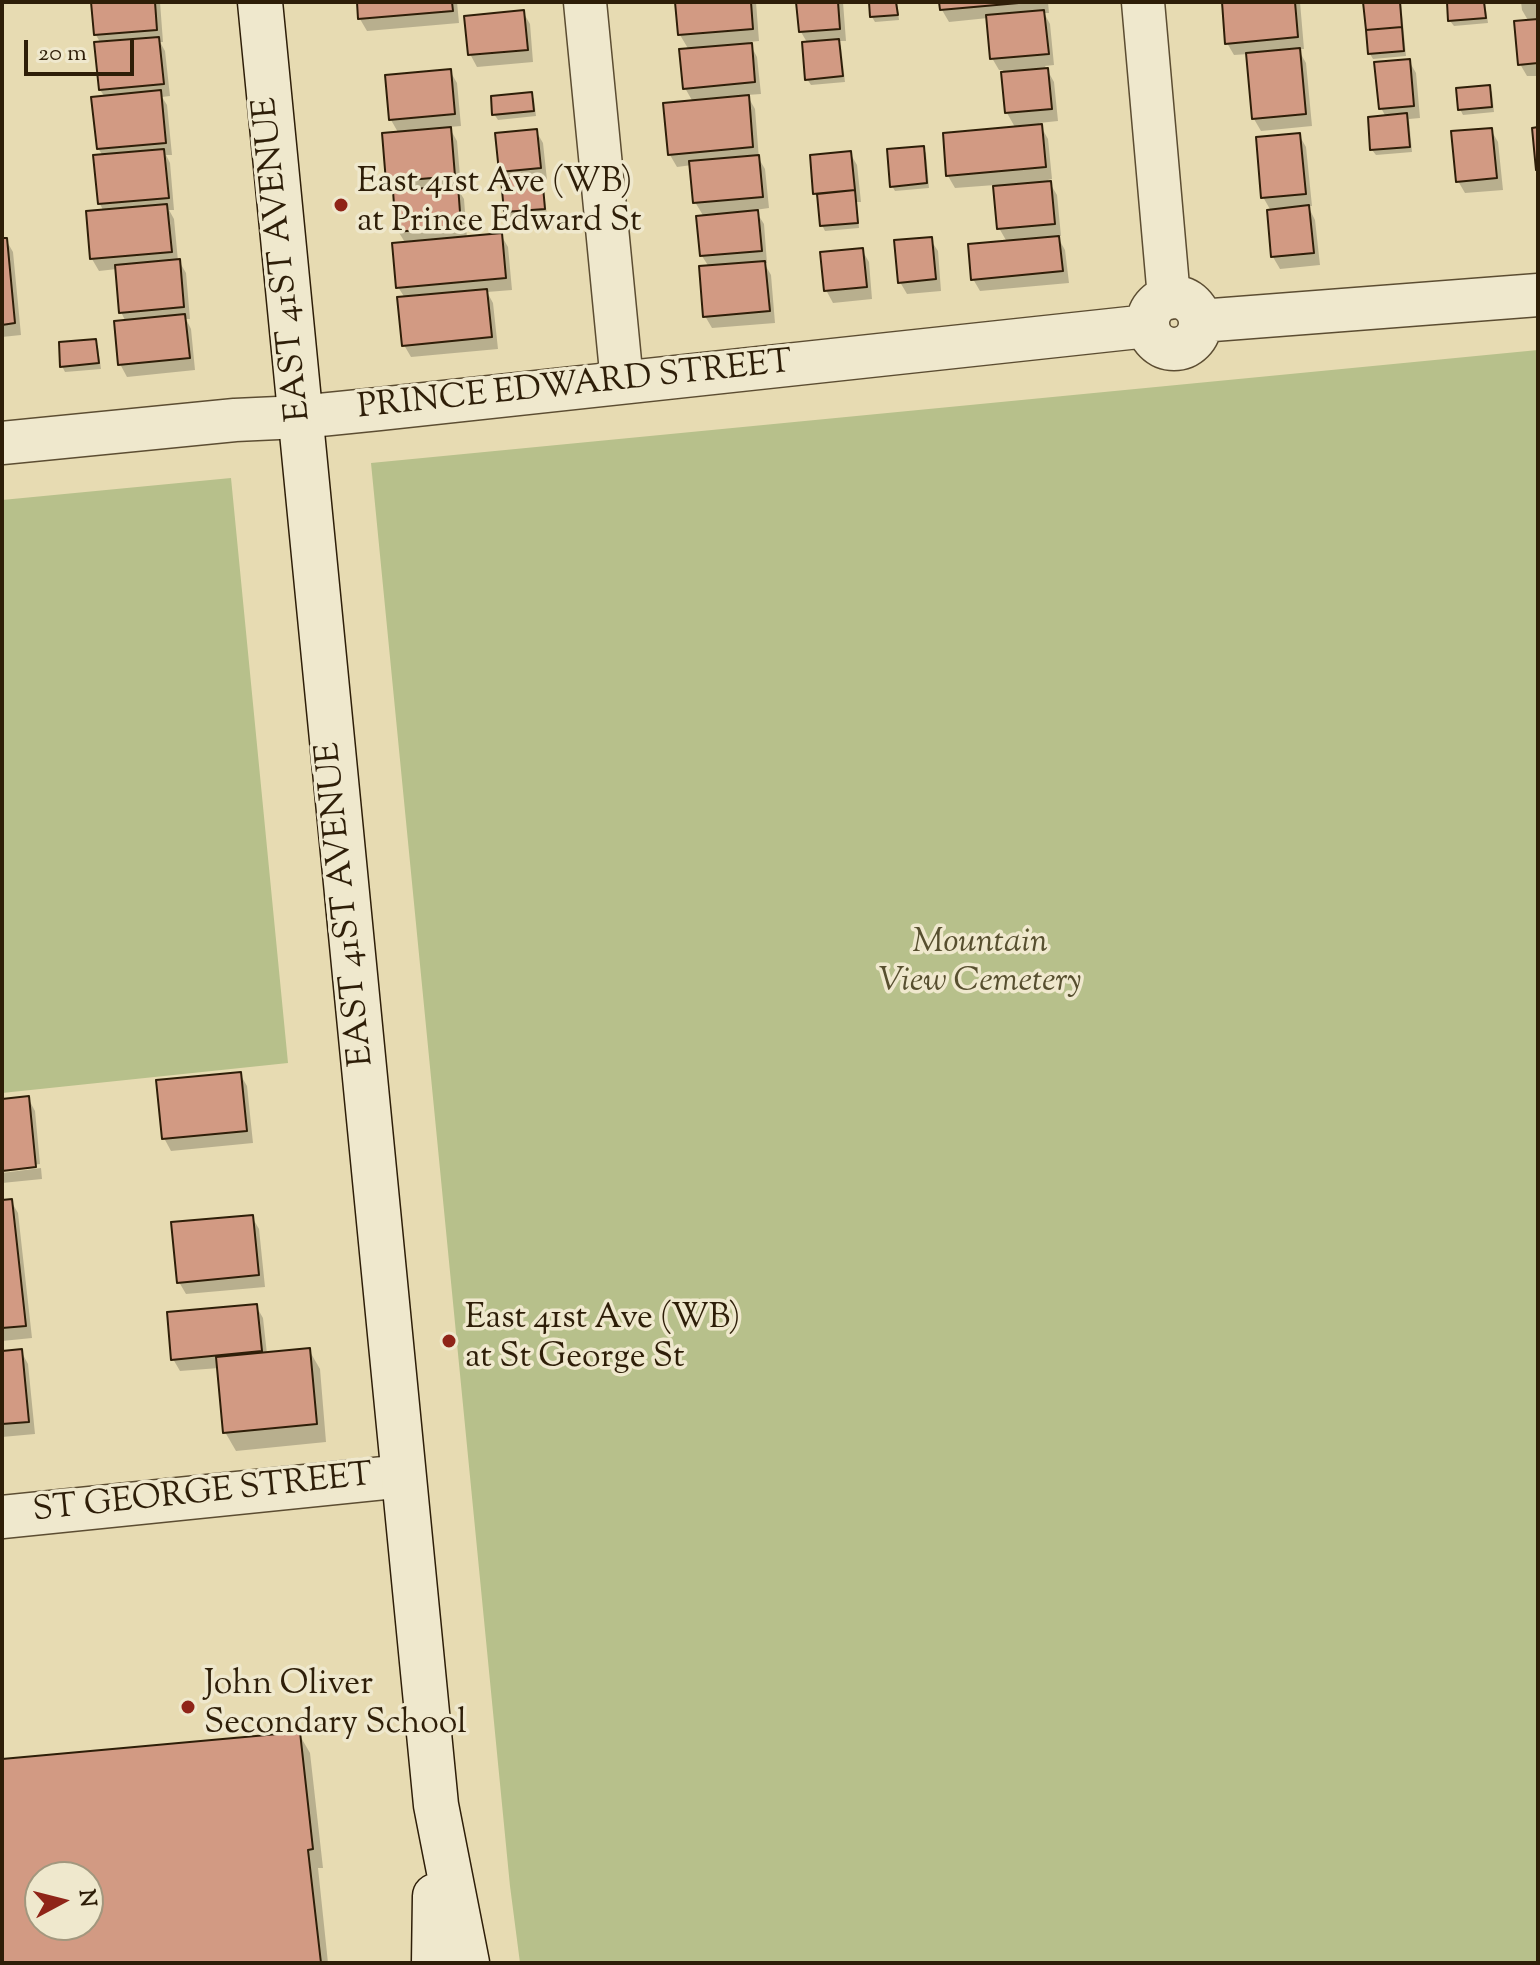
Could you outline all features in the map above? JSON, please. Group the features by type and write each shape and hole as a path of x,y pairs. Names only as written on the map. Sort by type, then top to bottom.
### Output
{"main road":[{"name":"EAST 41ST AVENUE","path":"260,2 436,1805 467,1963"},
{"name":"EAST 41ST AVENUE","path":"434,1963 436,1805"}],"street":[{"path":"585,2 622,382"},
{"path":"1143,2 1172,315"},
{"name":"PRINCE EDWARD STREET","path":"2,443 235,420 300,417 622,382 1172,315 1449,303 1538,295"},
{"name":"ST GEORGE STREET","path":"2,1517 404,1476"}],"green space":[{"name":"Mountain View Cemetery","path":"1538,350 1538,1963 520,1963 371,463"},
{"path":"231,478 288,1063 2,1093 2,500"}],"building":[{"path":"91,2 155,2 157,30 94,35"},
{"path":"357,2 452,2 453,11 358,19"},
{"path":"675,2 751,2 753,29 678,35"},
{"path":"796,2 838,2 840,29 799,32"},
{"path":"869,2 896,2 898,15 870,17"},
{"path":"939,2 1030,2 940,10"},
{"path":"1222,2 1295,2 1298,37 1225,44"},
{"path":"1363,2 1400,2 1402,27 1366,30"},
{"path":"1447,2 1484,2 1486,18 1448,21"},
{"path":"524,10 528,50 468,55 464,16"},
{"path":"1044,10 1049,54 990,59 986,15"},
{"path":"1538,19 1538,63 1518,65 1514,21"},
{"path":"1402,27 1404,51 1368,54 1366,30"},
{"path":"159,37 164,84 99,90 94,42"},
{"path":"839,39 843,76 805,80 802,42"},
{"path":"752,43 755,82 683,89 679,49"},
{"path":"1300,48 1306,114 1252,119 1246,53"},
{"path":"1410,59 1414,106 1379,109 1374,62"},
{"path":"1048,68 1052,109 1005,113 1001,72"},
{"path":"451,69 455,114 389,120 385,75"},
{"path":"1490,85 1492,107 1458,110 1456,88"},
{"path":"161,90 166,143 97,149 91,97"},
{"path":"532,92 534,111 492,115 491,96"},
{"path":"749,95 753,147 668,155 663,103"},
{"path":"1407,113 1410,147 1370,150 1368,117"},
{"path":"1042,124 1046,167 946,176 943,133"},
{"path":"451,127 455,176 386,182 382,133"},
{"path":"1538,127 1538,169 1536,170 1532,128"},
{"path":"1492,128 1497,178 1456,182 1451,131"},
{"path":"537,129 541,168 499,172 495,133"},
{"path":"1300,133 1306,194 1261,198 1256,137"},
{"path":"924,146 927,183 890,187 887,149"},
{"path":"164,149 169,198 98,204 93,155"},
{"path":"851,151 855,190 813,194 810,155"},
{"path":"759,155 763,197 693,203 689,161"},
{"path":"542,175 545,209 504,212 501,179"},
{"path":"1051,181 1055,224 997,229 993,186"},
{"path":"458,185 461,226 396,232 393,191"},
{"path":"855,190 858,223 820,226 817,194"},
{"path":"167,204 172,252 90,259 86,211"},
{"path":"1309,205 1314,253 1271,257 1267,210"},
{"path":"758,210 762,251 700,256 696,216"},
{"path":"502,233 506,278 396,288 392,243"},
{"path":"1059,236 1063,271 971,280 968,244"},
{"path":"932,237 936,279 898,283 894,240"},
{"path":"2,238 7,238 15,323 2,325"},
{"path":"863,248 867,287 824,291 820,252"},
{"path":"180,259 184,307 119,313 115,265"},
{"path":"765,261 770,311 703,317 699,266"},
{"path":"487,289 492,337 402,346 397,297"},
{"path":"185,314 190,358 118,365 114,321"},
{"path":"96,339 99,363 60,367 59,342"},
{"path":"241,1072 247,1131 162,1139 156,1080"},
{"path":"29,1096 36,1167 2,1171 2,1099"},
{"path":"12,1199 26,1326 2,1328 2,1200"},
{"path":"253,1215 259,1275 177,1283 171,1222"},
{"path":"257,1304 262,1351 171,1360 167,1312"},
{"path":"310,1348 317,1424 223,1433 216,1357"},
{"path":"22,1349 29,1422 2,1424 2,1351"},
{"path":"300,1732 313,1849 308,1850 321,1963 2,1963 2,1759"}],"place":[{"name":"East 41st Ave (WB) at Prince Edward St","path":"341,205"},
{"name":"East 41st Ave (WB) at St George St","path":"449,1341"},
{"name":"John Oliver Secondary School","path":"188,1707"}]}
